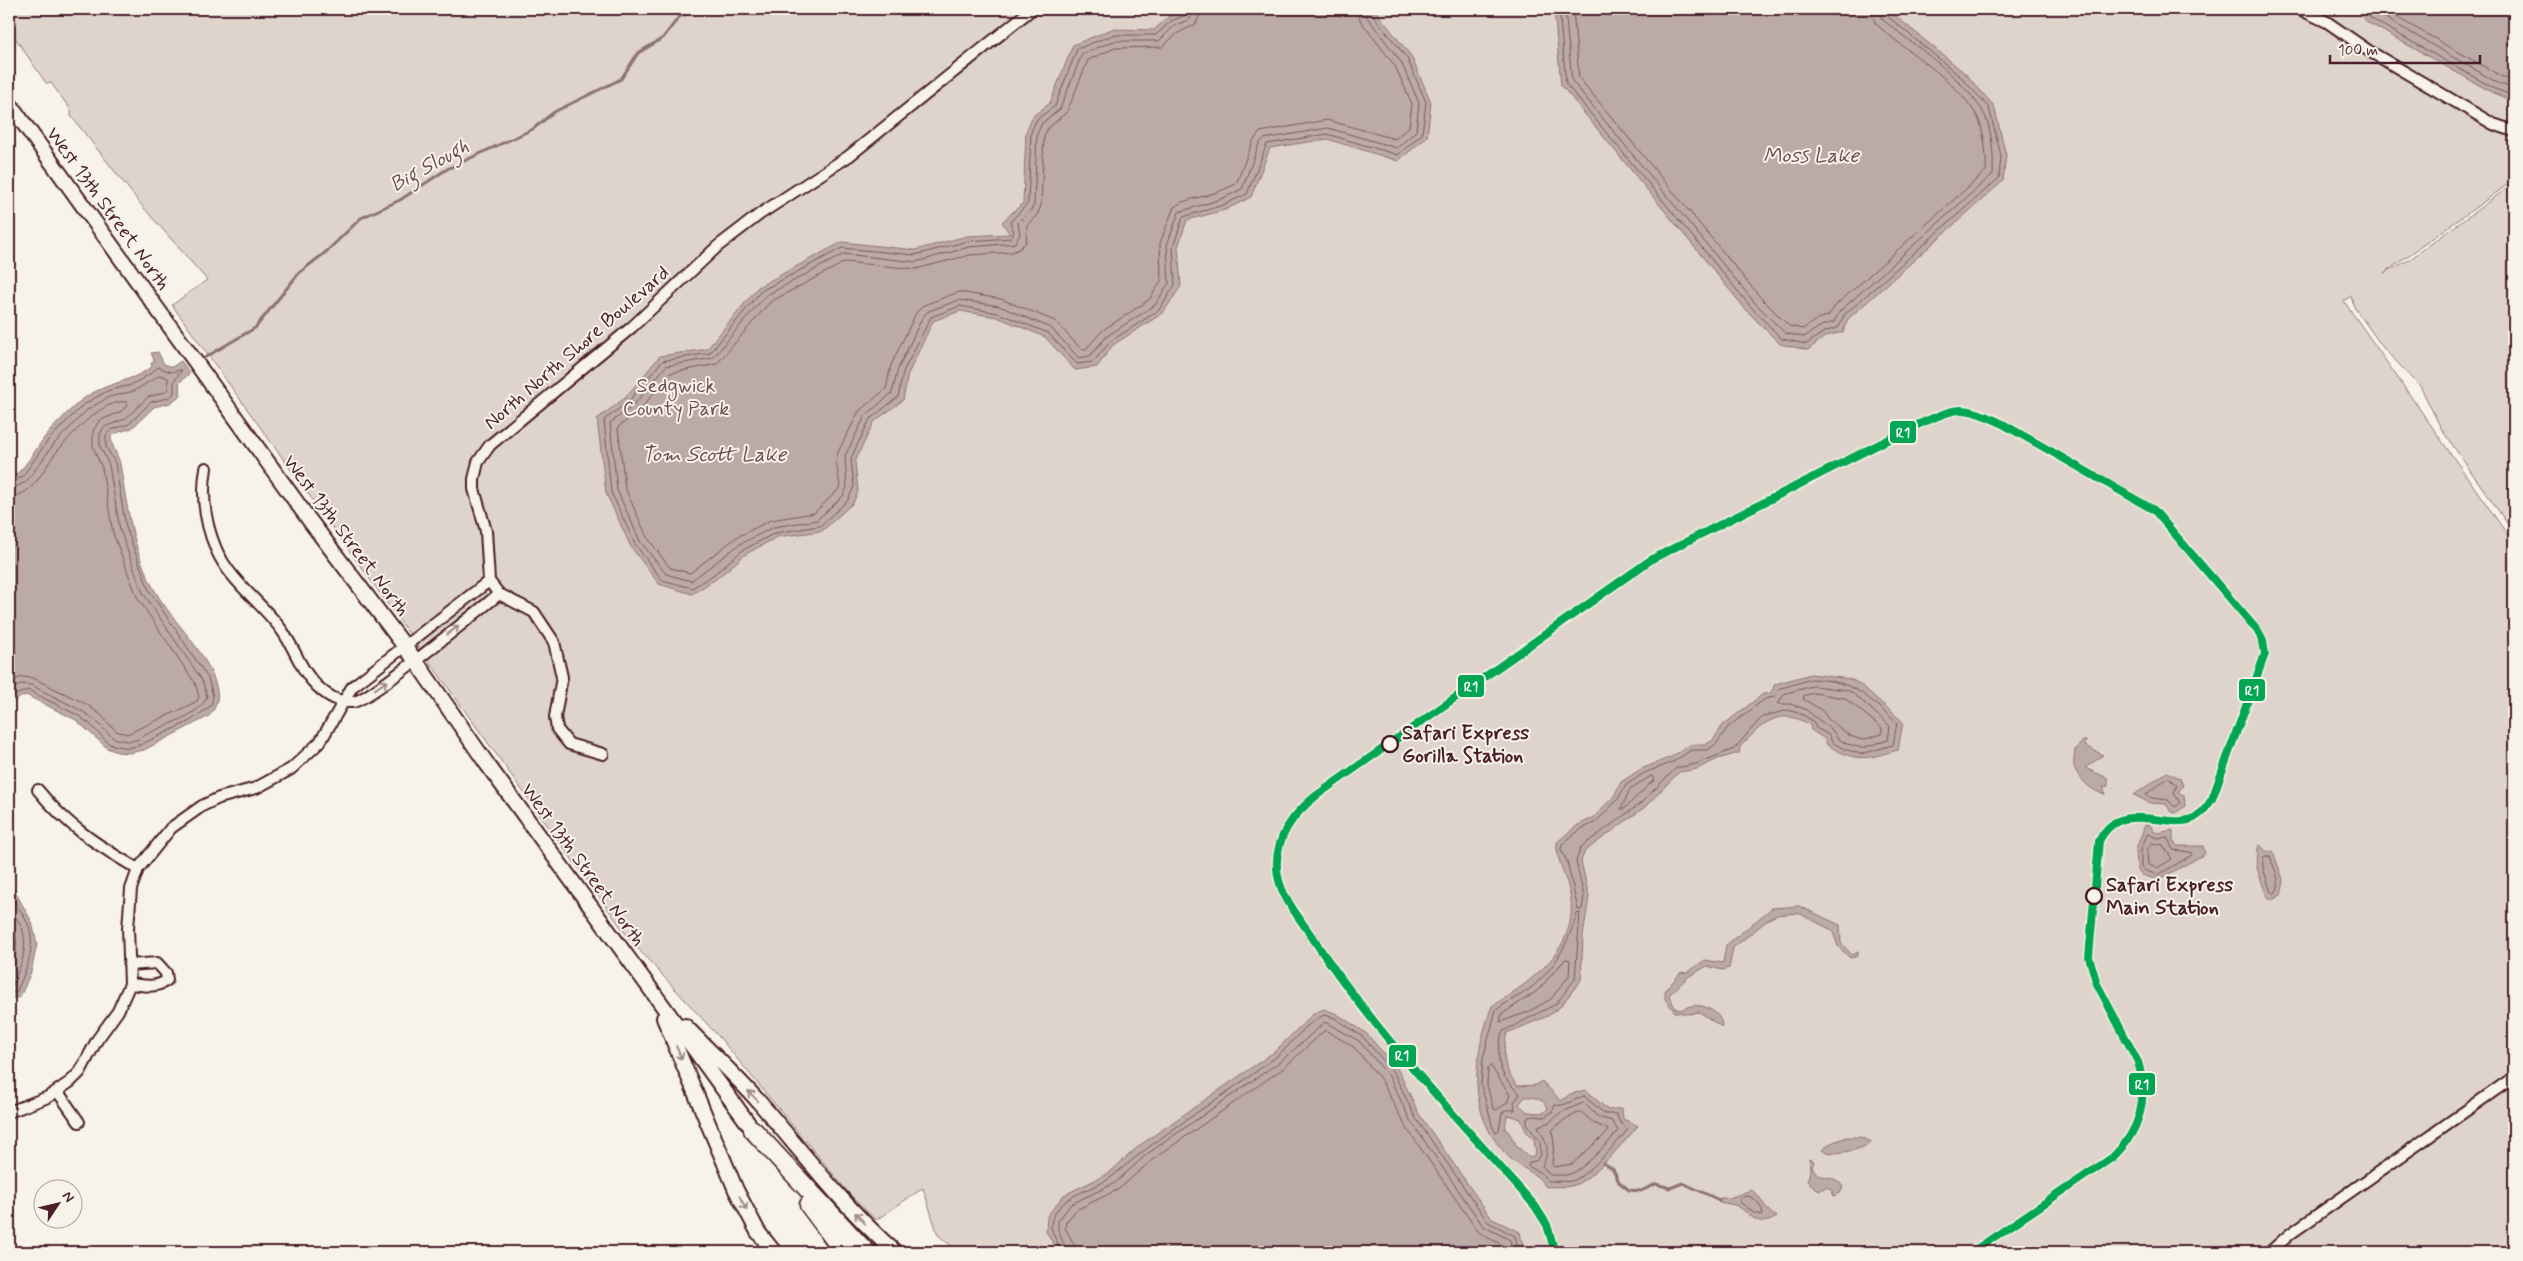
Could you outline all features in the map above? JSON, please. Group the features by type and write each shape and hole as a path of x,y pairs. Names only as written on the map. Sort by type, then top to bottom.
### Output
{"highway":[{"path":"753,1130 844,1252"},
{"path":"753,1130 866,1252"}],"street":[{"name":"North North Shore Boulevard","path":"490,581 486,531 474,489 478,462 485,450 632,327 718,246 760,214 849,156 1032,9"},
{"path":"2299,9 2327,22 2369,51 2493,124 2514,132"},
{"name":"West 13th Street North","path":"9,103 310,521 415,660 486,764 753,1130"},
{"path":"206,468 202,498 209,529 220,557 228,570 282,631 299,662 315,684 326,694 344,703 357,702 415,660 499,594"},
{"path":"9,1112 58,1092 80,1072 97,1040 118,1011 130,984 128,928 131,890 138,869 165,836 186,816 219,798 256,788 291,769 320,742 352,687 404,645 490,581 499,594 534,612 554,642 562,677 555,717 557,729 569,744 603,754"},
{"path":"38,790 51,806 84,836 138,869"},
{"path":"129,965 157,963 166,973 167,980 162,984 151,986 130,984"},
{"name":"West 13th Street North","path":"652,992 736,1190 758,1232 774,1252"},
{"name":"West 13th Street North","path":"652,992 758,1101 818,1174 871,1231 895,1252"},
{"path":"2270,1252 2290,1234 2514,1077"},
{"path":"58,1092 79,1122"}],"green space":[{"name":"Sedgwick County Park","path":"9,9 2514,9 2514,180 2384,273 2409,260 2514,183 2514,533 2442,430 2420,386 2384,349 2354,307 2351,296 2344,301 2514,544 2514,1252 959,1252 938,1235 923,1188 876,1220 853,1198 720,1038 631,941 172,305 207,280 143,207 71,116 71,110 51,83 46,83 9,29"}],"water":[{"name":"Tom Scott Lake","path":"1188,9 1374,9 1411,56 1431,102 1427,137 1398,161 1327,139 1270,148 1251,197 1225,210 1187,220 1178,247 1181,286 1163,313 1113,345 1097,367 1075,370 1045,337 997,317 960,311 933,321 908,374 903,400 874,422 855,461 858,492 853,503 822,531 777,537 746,554 716,579 692,594 659,584 631,547 606,493 597,419 625,398 660,356 707,349 758,287 842,242 915,250 967,236 1010,234 1002,222 1023,203 1026,132 1033,116 1050,103 1073,45 1112,29 1154,30 1168,17"},
{"name":"Moss Lake","path":"1554,9 1887,9 1966,74 1994,106 2006,155 2003,181 1848,319 1843,332 1826,336 1808,350 1780,344 1747,311 1561,85"},
{"path":"2355,9 2514,9 2514,101 2493,93 2367,22"},
{"path":"158,352 164,364 172,367 181,361 190,373 179,383 181,395 170,403 154,407 132,428 113,434 111,440 120,464 128,512 136,544 147,574 168,611 208,665 215,682 217,702 209,716 144,750 129,753 117,752 107,748 76,720 26,695 9,702 9,479 24,466 47,434 79,402 96,391 143,373 152,367 151,364 154,360 151,353"},
{"path":"1811,674 1850,679 1860,684 1903,722 1898,750 1877,756 1854,757 1827,745 1825,739 1811,730 1810,725 1799,719 1779,717 1755,731 1740,747 1739,753 1718,759 1697,769 1679,772 1645,807 1585,851 1581,861 1589,897 1583,936 1581,980 1560,1007 1548,1016 1507,1033 1504,1049 1505,1062 1509,1074 1518,1086 1536,1085 1542,1081 1561,1101 1570,1094 1585,1090 1608,1110 1622,1108 1623,1119 1638,1126 1590,1176 1574,1185 1546,1187 1536,1176 1511,1159 1496,1143 1486,1125 1480,1106 1477,1087 1477,1067 1480,1046 1492,1006 1537,974 1550,961 1568,931 1571,913 1570,894 1559,861 1557,842 1578,825 1593,818 1614,796 1621,782 1641,769 1671,757 1690,745 1705,745 1713,740 1723,725 1763,694 1771,693 1775,684","holes":["1525,1097 1540,1100 1548,1109 1543,1113 1527,1112 1519,1104","1507,1115 1521,1119 1527,1133 1534,1139 1536,1154 1530,1158 1517,1146 1508,1131 1505,1130"]},
{"path":"2083,741 2086,741 2085,746 2103,755 2085,768 2108,778 2108,786 2103,787 2106,794 2091,788 2076,771 2074,764 2075,750"},
{"path":"2167,772 2180,778 2183,786 2178,792 2184,795 2185,806 2176,813 2171,812 2166,804 2150,803 2134,795"},
{"path":"2145,825 2151,826 2153,831 2158,833 2173,830 2173,841 2177,846 2203,846 2205,854 2158,880 2142,875 2137,869 2136,849"},
{"path":"2260,845 2266,851 2273,852 2284,882 2281,895 2272,900 2267,897 2257,868 2258,847"},
{"path":"9,881 32,922 37,944 31,972 20,997 9,999"},
{"path":"1799,906 1840,925 1841,943 1852,955 1858,952 1858,956 1850,958 1838,946 1832,930 1798,913 1777,915 1769,919 1733,948 1729,968 1722,970 1707,966 1688,977 1669,995 1675,1008 1680,1010 1696,1005 1712,1010 1719,1017 1722,1027 1699,1012 1690,1014 1675,1012 1665,999 1665,991 1681,972 1686,973 1705,960 1723,963 1726,945 1772,908"},
{"path":"1324,1009 1337,1014 1366,1033 1398,1070 1419,1114 1492,1219 1520,1232 1524,1252 1058,1252 1046,1231 1047,1216 1064,1195 1109,1173 1140,1145 1274,1052 1313,1014"},
{"path":"1847,1137 1860,1137 1872,1142 1849,1151 1833,1153 1822,1150 1831,1143"},
{"path":"1809,1159 1814,1161 1812,1167 1818,1175 1832,1178 1841,1184 1843,1187 1841,1192 1834,1196 1831,1189 1826,1187 1819,1191 1807,1181 1811,1169"},
{"path":"1751,1190 1759,1196 1769,1211 1777,1217 1765,1222 1760,1221 1737,1206 1717,1201 1720,1198 1729,1198"}],"waterway":[{"name":"Big Slough","path":"199,361 255,328 299,273 326,252 361,218 400,200 447,169 533,129 554,112 621,79 638,53 663,38 679,17 698,9"},
{"path":"1603,1163 1613,1169 1619,1182 1629,1190 1641,1191 1656,1184 1670,1188 1683,1183 1719,1200"}],"transit line":[{"name":"R1","path":"1555,1252 1547,1225 1535,1206 1417,1073 1360,1004 1293,909 1280,885 1278,877 1277,856 1283,836 1301,809 1317,795 1652,559 1917,425 1959,410 1976,412 2001,423 2154,510 2257,630 2263,641 2265,654 2212,799 2204,810 2194,818 2183,821 2144,818 2131,818 2119,821 2108,828 2099,841 2089,957 2097,984 2138,1062 2143,1088 2140,1113 2136,1125 2130,1136 2113,1157 1972,1252"}],"place":[{"name":"Safari Express Gorilla Station","path":"1390,744"},
{"name":"Safari Express Main Station","path":"2094,896"}]}
